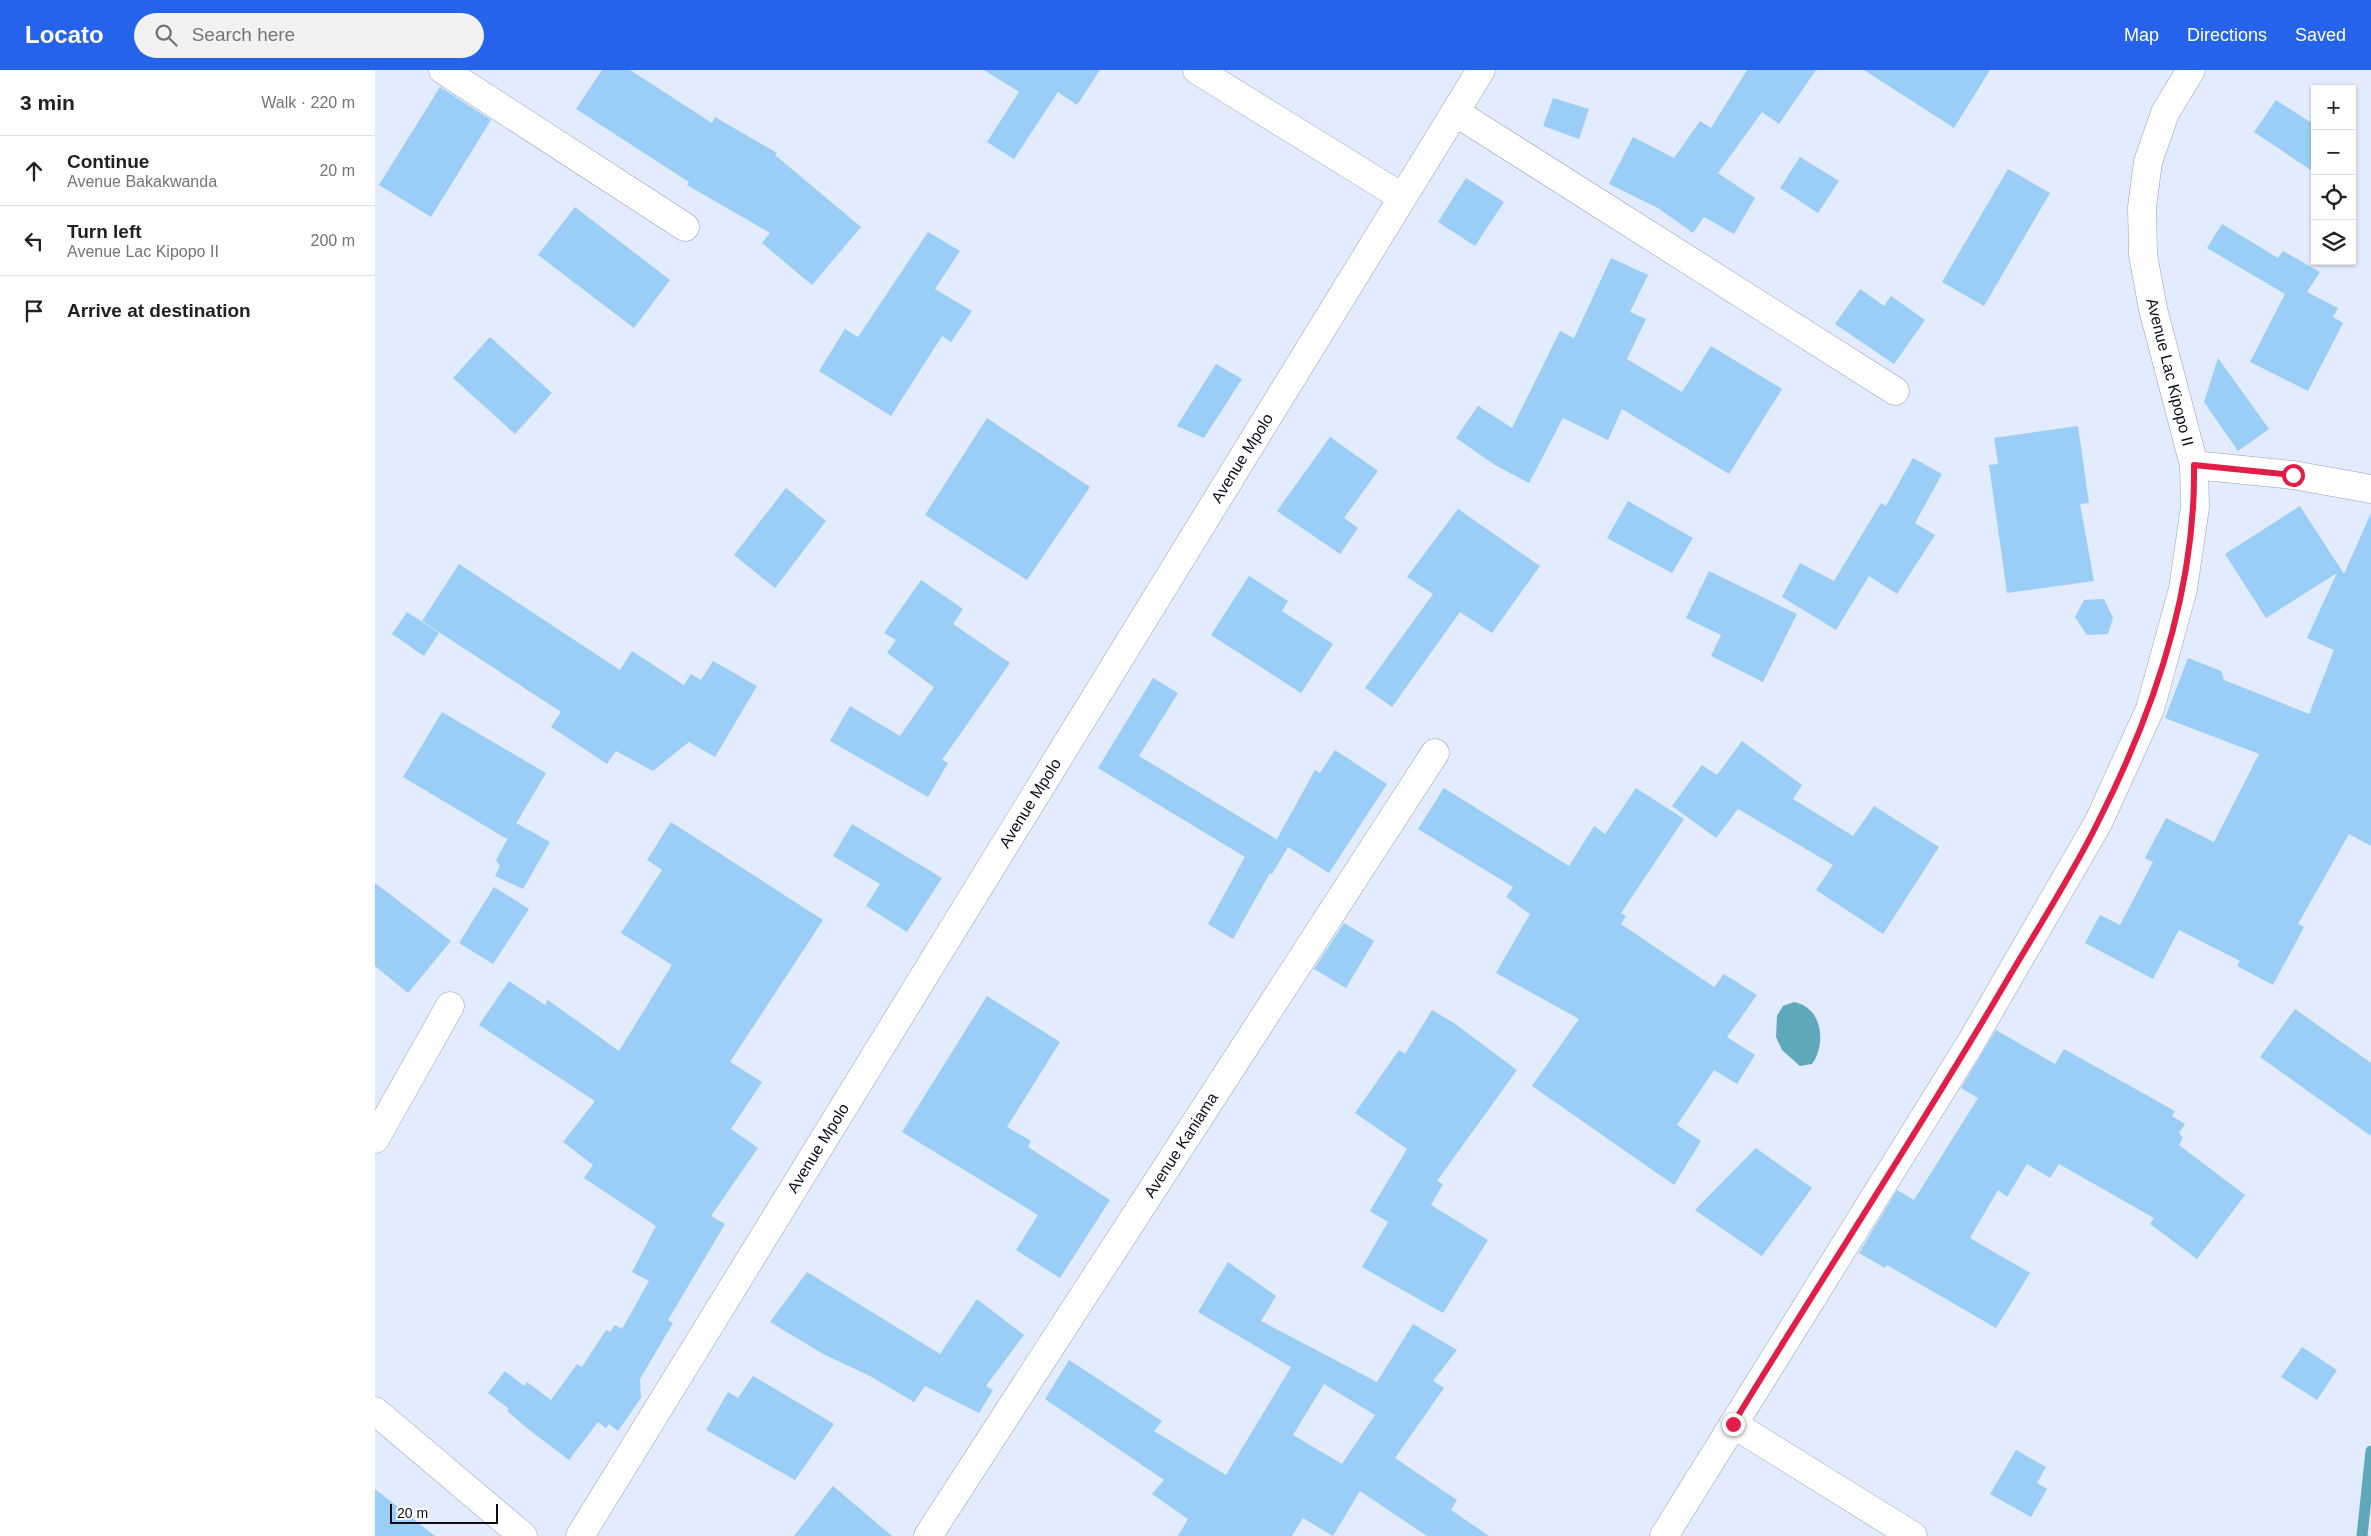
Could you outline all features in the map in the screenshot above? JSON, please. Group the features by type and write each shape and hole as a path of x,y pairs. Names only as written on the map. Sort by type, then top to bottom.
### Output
{"street":[{"path":"443,70 685,227"},
{"path":"1197,70 1402,197"},
{"name":"Avenue Mpolo","path":"580,1536 1481,70"},
{"name":"Avenue Lac Kipopo II","path":"1664,1536 1970,1044 2098,823 2150,709 2183,589 2195,507 2194,465 2153,309 2143,255 2142,207 2148,162 2165,113 2191,70"},
{"path":"1455,112 1895,390"},
{"path":"2194,465 2293,475 2371,489"},
{"name":"Avenue Kaniama","path":"928,1536 1435,753"},
{"path":"375,1138 450,1006"},
{"path":"375,1412 523,1536"},
{"path":"1733,1424 1913,1536"}],"water":[{"path":"1794,1002 1803,1005 1811,1011 1819,1027 1819,1046 1817,1056 1812,1064 1800,1066 1782,1050 1776,1037 1777,1016 1783,1006"}],"building":[{"path":"602,70 630,70 712,123 715,117 777,153 775,155 861,227 812,285 762,243 770,233 687,185 689,182 576,109"},
{"path":"984,70 1100,70 1077,105 1058,92 1014,159 987,142 1019,92"},
{"path":"1747,70 1816,70 1779,124 1762,112 1718,173 1755,198 1734,234 1704,217 1693,233 1658,208 1609,184 1633,137 1674,158 1700,121 1711,128"},
{"path":"1864,70 1990,70 1954,128"},
{"path":"440,87 491,120 431,217 379,185"},
{"path":"1553,98 1589,109 1579,139 1543,126"},
{"path":"2276,100 2311,122 2311,170 2254,132"},
{"path":"1800,157 1839,181 1818,213 1780,188"},
{"path":"2008,169 2050,193 1984,306 1942,282"},
{"path":"1466,178 1504,202 1475,246 1438,222"},
{"path":"575,207 670,280 634,328 538,255"},
{"path":"2222,224 2278,258 2283,251 2320,272 2307,292 2338,308 2333,317 2343,323 2308,391 2250,362 2285,294 2207,248"},
{"path":"928,232 960,251 935,289 972,311 951,342 942,336 891,416 819,371 845,329 858,337"},
{"path":"1611,258 1648,275 1630,312 1646,319 1627,359 1682,392 1711,346 1782,389 1729,474 1622,409 1608,440 1563,418 1529,483 1495,465 1456,438 1478,406 1512,428 1560,331 1574,338"},
{"path":"1860,289 1884,306 1891,296 1925,320 1894,364 1835,324"},
{"path":"490,337 552,393 515,434 453,378"},
{"path":"2218,358 2269,429 2238,451 2204,402"},
{"path":"1216,364 1242,379 1204,438 1177,426"},
{"path":"987,418 1090,487 1027,580 925,515"},
{"path":"2078,426 2089,503 2080,504 2094,581 2007,593 1989,465 1998,464 1994,438"},
{"path":"1330,437 1378,471 1344,518 1358,528 1340,554 1277,511"},
{"path":"1913,458 1942,474 1915,523 1935,535 1897,594 1869,576 1836,630 1782,597 1800,563 1834,581 1881,503 1886,506"},
{"path":"786,488 826,521 775,588 734,555"},
{"path":"1628,501 1693,538 1672,573 1607,538"},
{"path":"2300,506 2344,574 2371,513 2371,846 2349,834 2298,924 2304,927 2273,985 2237,966 2240,961 2179,930 2153,979 2085,943 2100,915 2120,925 2153,862 2145,858 2166,818 2214,842 2259,754 2165,718 2188,658 2221,671 2224,680 2309,714 2334,650 2307,638 2337,573 2266,618 2225,554"},
{"path":"1458,509 1540,566 1492,633 1460,612 1392,707 1365,688 1433,594 1407,577"},
{"path":"459,564 620,670 632,651 684,685 691,674 701,680 713,661 757,686 715,757 689,742 653,771 616,751 607,764 551,727 561,712 422,621"},
{"path":"1709,571 1797,614 1763,682 1711,656 1721,635 1686,618"},
{"path":"1249,576 1288,601 1282,611 1333,644 1301,693 1211,635"},
{"path":"921,580 963,609 953,624 1010,663 942,760 948,763 928,797 830,741 850,706 900,736 934,687 887,653 896,640 884,633"},
{"path":"2104,599 2113,618 2108,634 2087,635 2075,617 2084,600"},
{"path":"407,612 439,633 424,656 392,634"},
{"path":"1153,678 1178,693 1139,756 1286,845 1277,839 1315,770 1320,773 1335,750 1387,784 1329,873 1288,847 1272,874 1270,873 1233,939 1208,924 1245,857 1098,768"},
{"path":"442,712 546,773 507,839 403,777"},
{"path":"1742,741 1802,785 1793,799 1853,836 1874,806 1939,847 1883,934 1816,890 1833,865 1738,809 1716,838 1672,806 1702,765 1717,775"},
{"path":"1444,788 1569,866 1594,826 1605,834 1636,788 1684,819 1621,913 1626,916 1621,924 1714,987 1724,974 1757,995 1727,1037 1755,1055 1737,1084 1714,1070 1677,1125 1701,1141 1674,1185 1532,1086 1579,1019 1496,973 1530,914 1506,897 1513,887 1418,829"},
{"path":"671,822 823,920 730,1062 762,1082 731,1129 758,1148 711,1216 725,1224 668,1320 673,1323 640,1379 641,1398 618,1431 609,1424 606,1428 598,1422 569,1460 528,1429 507,1411 509,1409 488,1393 505,1371 524,1386 527,1382 551,1400 577,1364 582,1367 606,1330 610,1332 615,1325 622,1329 649,1281 632,1272 656,1226 584,1178 593,1165 563,1142 595,1101 479,1025 509,981 545,1005 548,1000 619,1051 672,965 621,933 662,870 647,860"},
{"path":"516,823 550,842 523,889 495,876 500,866 496,860"},
{"path":"852,824 942,878 907,932 866,906 880,884 833,856"},
{"path":"375,883 451,941 408,993 375,966"},
{"path":"494,887 529,909 493,964 459,943"},
{"path":"1344,923 1374,941 1346,988 1314,969"},
{"path":"987,996 1060,1042 1007,1127 1031,1141 1028,1147 1110,1200 1060,1278 1016,1250 1038,1215 902,1132"},
{"path":"2295,1009 2371,1063 2371,1136 2260,1057"},
{"path":"1432,1010 1454,1023 1517,1070 1437,1181 1443,1184 1431,1205 1488,1240 1443,1313 1362,1267 1388,1222 1370,1211 1407,1149 1355,1113 1399,1050 1405,1054"},
{"path":"1996,1030 2055,1064 2064,1049 2175,1111 2172,1116 2185,1124 2179,1133 2183,1138 2179,1145 2245,1195 2197,1259 2150,1224 2154,1218 2059,1164 2050,1178 2027,1164 2007,1197 1998,1190 1970,1238 2030,1273 1996,1328 1887,1265 1885,1268 1859,1253 1897,1190 1914,1200 1978,1098 1961,1088"},
{"path":"1756,1148 1812,1188 1762,1256 1695,1210"},
{"path":"1228,1262 1276,1296 1261,1321 1377,1382 1413,1324 1457,1350 1433,1381 1444,1388 1395,1458 1457,1500 1451,1510 1489,1536 1427,1536 1360,1491 1333,1536 1303,1518 1292,1536 1178,1536 1188,1519 1152,1494 1164,1480 1045,1399 1069,1360 1162,1421 1154,1431 1226,1475 1291,1367 1198,1312","holes":["1324,1384 1375,1415 1342,1464 1293,1435"]},
{"path":"807,1272 940,1354 977,1299 1024,1335 986,1386 993,1390 979,1413 925,1386 914,1402 870,1376 825,1355 770,1322"},
{"path":"2302,1347 2337,1370 2317,1400 2281,1377"},
{"path":"753,1376 834,1424 795,1480 706,1430 728,1392 738,1398"},
{"path":"2016,1450 2046,1467 2037,1483 2047,1489 2031,1517 1990,1494"},
{"path":"833,1486 892,1536 794,1536"},
{"path":"375,1489 435,1536 375,1536"}],"waterway":[{"path":"2362,1536 2371,1451"}],"route":[{"path":"1733,1424 1970,1044 2098,823 2150,709 2183,589 2195,507 2194,465 2293,475"}]}
